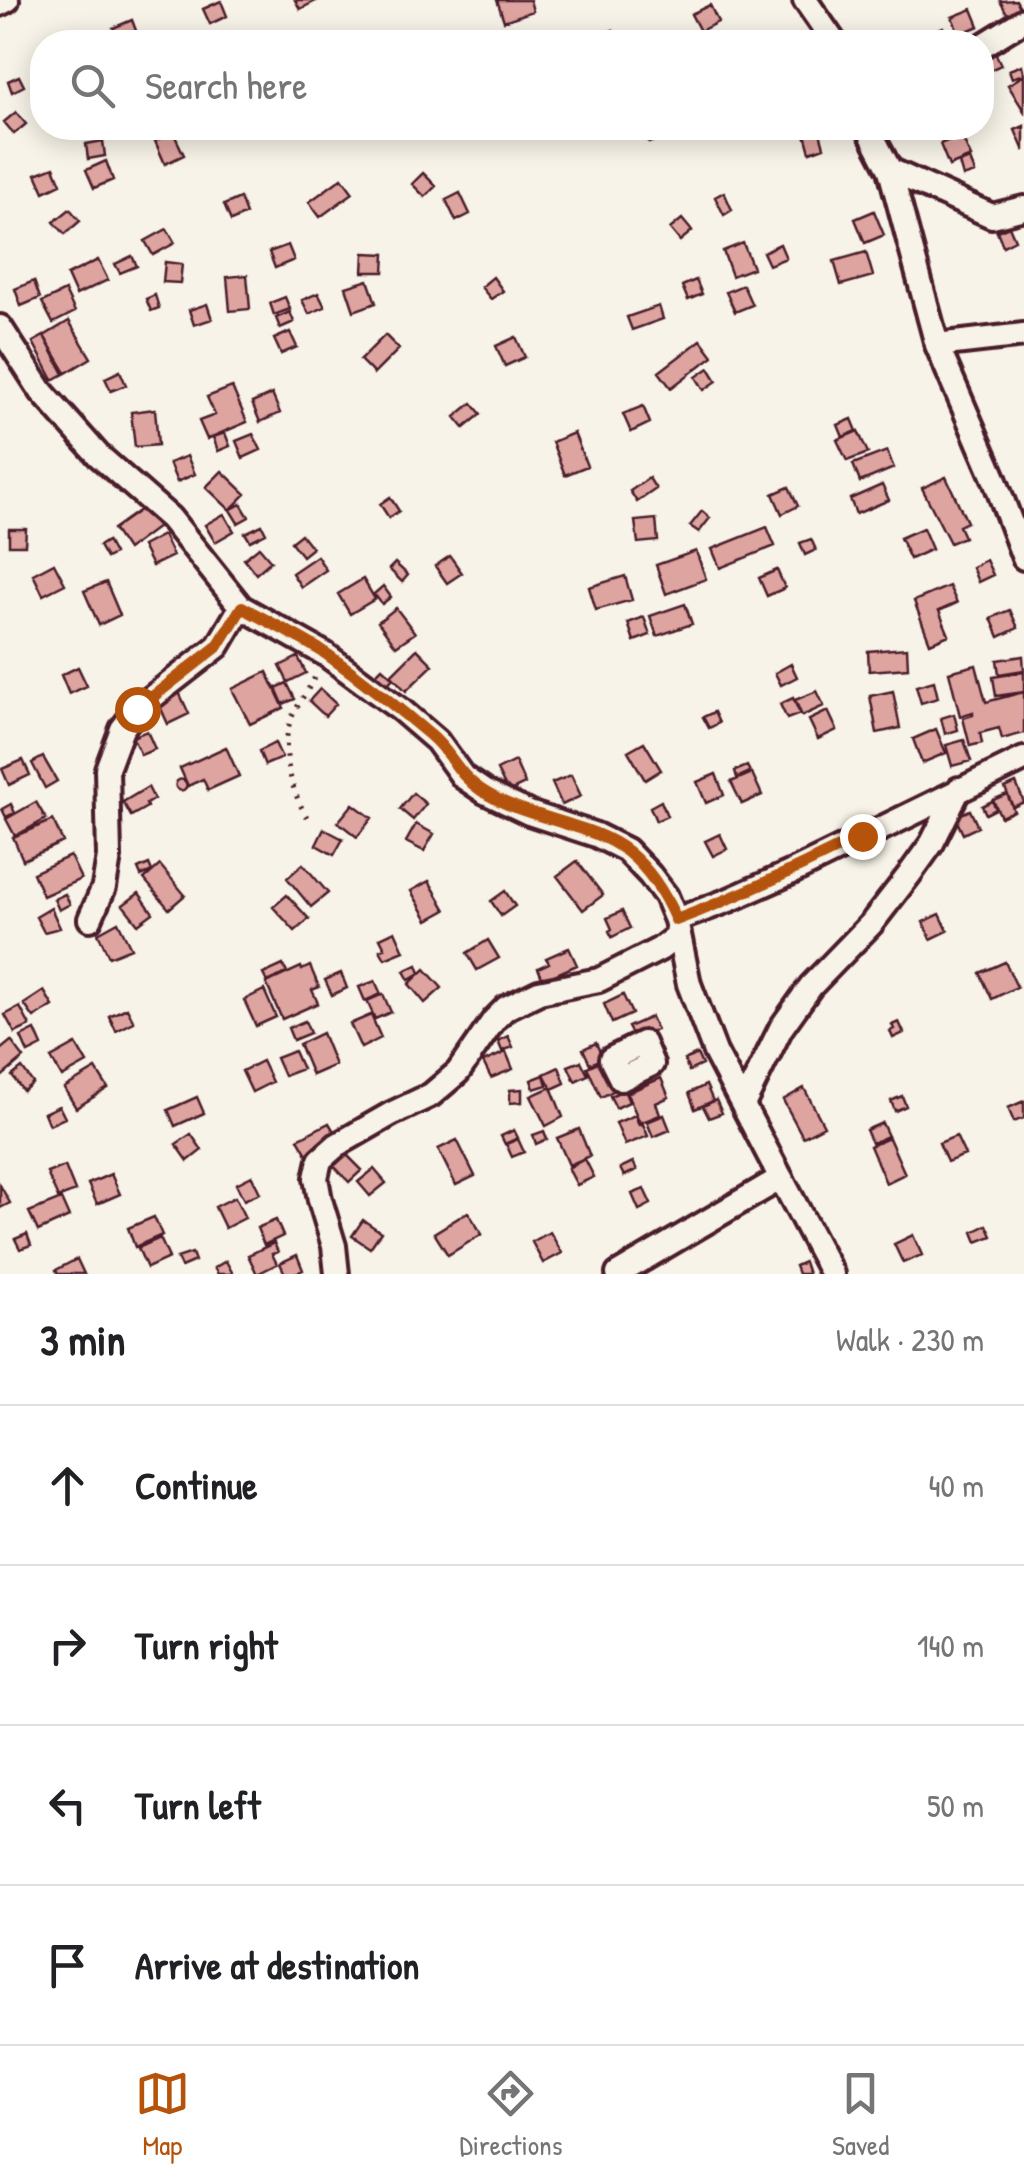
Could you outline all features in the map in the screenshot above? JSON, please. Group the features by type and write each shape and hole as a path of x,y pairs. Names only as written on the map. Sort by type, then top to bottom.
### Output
{"street":[{"path":"0,4 8,0"},
{"path":"805,0 826,30"},
{"path":"994,39 1024,20"},
{"path":"876,140 890,170 937,346 1024,558"},
{"path":"890,170 992,216 1024,208"},
{"path":"0,327 42,392 98,455 170,518 242,607 326,654 437,741 463,777 485,792 529,814 596,835 626,850 658,886 677,927 689,984 715,1052 832,1274"},
{"path":"937,346 1024,335"},
{"path":"90,919 104,887 109,856 107,769 122,729 137,709 218,646 242,607"},
{"path":"337,1274 334,1246 316,1178 320,1160 336,1146 431,1095 458,1072 506,1008 539,992 599,980 660,949 677,927 1024,758"},
{"path":"743,1105 781,1028 811,986 871,924 909,875 932,843 959,789"},
{"path":"618,1274 782,1178"}],"path":[{"path":"307,817 296,800 287,742 290,721 326,654"}],"building":[{"path":"295,0 318,0 300,9"},
{"path":"497,0 530,0 533,11 504,21"},
{"path":"1016,0 1021,9 1009,17 1000,1"},
{"path":"221,1 227,16 210,24 203,9"},
{"path":"710,5 718,22 699,30 691,14"},
{"path":"972,9 979,26 957,30 952,17"},
{"path":"132,20 136,30 114,30"},
{"path":"994,50 1001,65 994,68"},
{"path":"1022,65 1024,74 1012,78 1009,70"},
{"path":"1024,75 1024,111 1008,85"},
{"path":"19,76 24,86 12,92 8,81"},
{"path":"16,112 26,124 14,134 4,122"},
{"path":"1024,126 1024,151 1015,130"},
{"path":"177,140 184,155 165,164 155,141"},
{"path":"807,140 822,140 824,147 810,152"},
{"path":"963,140 971,157 949,166 940,144"},
{"path":"103,141 105,156 88,159 86,144"},
{"path":"970,159 975,173 963,177 959,163"},
{"path":"106,161 113,180 94,188 86,170"},
{"path":"54,167 61,184 44,192 36,174"},
{"path":"423,173 436,186 425,197 412,184"},
{"path":"342,178 353,193 320,217 309,202"},
{"path":"724,192 732,210 724,215 715,197"},
{"path":"460,193 470,214 456,221 446,200"},
{"path":"240,198 246,214 231,221 224,205"},
{"path":"70,209 80,221 65,234 54,222"},
{"path":"874,211 884,235 865,243 855,219"},
{"path":"682,219 692,231 680,241 670,229"},
{"path":"1009,226 1015,240 1003,246 997,231"},
{"path":"167,229 175,243 153,255 145,241"},
{"path":"743,243 753,268 732,276 723,251"},
{"path":"780,244 786,258 769,265 763,252"},
{"path":"288,245 294,260 275,268 269,252"},
{"path":"866,252 873,276 841,285 834,261"},
{"path":"364,253 385,254 384,272 363,272"},
{"path":"132,256 137,266 120,273 115,264"},
{"path":"98,260 108,280 76,295 67,275"},
{"path":"165,262 182,264 180,283 163,282"},
{"path":"247,275 250,309 230,311 227,277"},
{"path":"493,277 503,291 491,299 481,287"},
{"path":"368,280 376,303 354,311 346,287"},
{"path":"696,280 702,294 688,300 682,286"},
{"path":"34,281 40,298 21,306 15,289"},
{"path":"743,285 752,305 735,312 726,292"},
{"path":"65,291 75,312 53,323 42,302"},
{"path":"318,293 325,307 309,314 302,300"},
{"path":"155,295 159,308 151,311 146,299"},
{"path":"285,297 290,309 274,315 270,303"},
{"path":"207,304 212,319 194,325 189,310"},
{"path":"659,306 663,319 632,330 627,317"},
{"path":"290,312 294,322 280,328 276,318"},
{"path":"69,321 91,358 66,373 44,336"},
{"path":"290,332 297,347 281,354 274,339"},
{"path":"385,335 399,349 374,374 360,360"},
{"path":"44,336 64,374 53,380 33,342"},
{"path":"516,337 525,357 505,366 496,346"},
{"path":"701,340 713,356 671,388 659,372"},
{"path":"709,368 717,381 704,390 696,377"},
{"path":"120,371 126,385 111,391 105,378"},
{"path":"232,387 247,422 207,439 199,421 215,415 207,397"},
{"path":"272,394 280,413 260,422 252,403"},
{"path":"472,403 481,414 464,428 455,417"},
{"path":"643,406 650,423 631,432 623,414"},
{"path":"155,409 158,445 135,447 131,412"},
{"path":"852,419 857,431 843,437 838,425"},
{"path":"858,431 868,453 847,461 837,440"},
{"path":"225,433 230,446 218,451 213,437"},
{"path":"574,433 587,466 565,475 552,442"},
{"path":"253,434 261,450 243,458 236,441"},
{"path":"887,451 894,468 860,482 853,464"},
{"path":"187,456 195,474 177,482 169,463"},
{"path":"222,471 246,494 230,510 206,487"},
{"path":"946,477 967,522 959,526 964,537 950,543 922,488"},
{"path":"649,478 656,489 637,502 630,491"},
{"path":"882,485 889,500 856,514 850,499"},
{"path":"789,487 798,506 782,514 773,494"},
{"path":"390,497 399,511 389,518 380,504"},
{"path":"241,504 249,517 238,523 230,510"},
{"path":"144,507 158,527 127,550 113,529"},
{"path":"702,511 710,518 699,532 690,526"},
{"path":"224,514 234,531 215,542 205,525"},
{"path":"656,519 658,541 638,543 635,521"},
{"path":"262,525 266,533 250,541 245,533"},
{"path":"767,527 775,546 720,568 712,549"},
{"path":"923,528 932,549 910,559 900,538"},
{"path":"9,529 26,529 25,545 9,545"},
{"path":"301,534 312,548 302,556 291,542"},
{"path":"163,535 173,556 152,566 142,546"},
{"path":"811,539 816,550 805,555 800,543"},
{"path":"107,541 114,554 106,558 99,546"},
{"path":"259,547 271,561 256,574 244,559"},
{"path":"696,551 706,579 666,594 656,565"},
{"path":"317,556 326,570 301,587 292,573"},
{"path":"450,556 462,573 447,583 435,566"},
{"path":"986,560 993,575 978,582 972,567"},
{"path":"54,563 65,584 43,595 33,574"},
{"path":"395,563 408,575 402,582 389,569"},
{"path":"777,570 785,588 767,596 759,578"},
{"path":"625,576 632,600 596,610 589,587"},
{"path":"363,579 375,599 350,614 338,594"},
{"path":"106,582 120,615 99,625 84,591"},
{"path":"383,586 391,597 382,604 374,594"},
{"path":"949,586 957,603 939,611 949,635 930,643 914,601"},
{"path":"685,604 692,624 657,636 650,616"},
{"path":"396,608 415,633 396,646 378,622"},
{"path":"1010,610 1018,628 999,637 991,618"},
{"path":"644,617 650,635 634,641 628,623"},
{"path":"907,648 908,668 869,671 868,651"},
{"path":"417,649 433,665 406,691 391,675"},
{"path":"1023,656 1024,670 999,674 997,660"},
{"path":"298,657 306,673 288,682 280,666"},
{"path":"791,664 797,677 781,685 775,673"},
{"path":"976,665 986,702 1024,692 1024,733 1002,739 999,728 980,733 982,743 970,746 963,718 973,712 960,716 949,672"},
{"path":"78,667 87,686 69,694 61,675"},
{"path":"382,668 393,678 385,687 374,676"},
{"path":"267,672 284,708 250,724 232,689"},
{"path":"1024,672 1024,692 996,696 993,677"},
{"path":"934,681 938,698 921,703 916,686"},
{"path":"287,683 295,699 283,704 276,688"},
{"path":"320,689 336,704 325,716 309,701"},
{"path":"817,691 824,706 802,716 795,700"},
{"path":"893,691 900,728 877,733 870,696"},
{"path":"179,692 189,714 168,724 158,702"},
{"path":"793,698 800,714 787,719 780,704"},
{"path":"828,711 837,730 818,739 809,720"},
{"path":"714,712 719,723 709,728 703,717"},
{"path":"954,714 958,730 945,734 941,718"},
{"path":"936,729 946,753 922,763 913,739"},
{"path":"147,731 155,749 141,755 132,737"},
{"path":"964,740 971,761 952,766 946,745"},
{"path":"644,742 661,770 645,780 628,751"},
{"path":"275,743 282,758 265,765 259,751"},
{"path":"226,747 239,776 208,790 203,779 188,786 180,768"},
{"path":"43,757 57,781 45,788 32,763"},
{"path":"23,760 30,775 9,785 2,769"},
{"path":"515,761 525,784 508,792 497,770"},
{"path":"747,766 750,772 737,778 735,771"},
{"path":"752,773 762,795 742,804 731,782"},
{"path":"716,774 724,795 706,803 697,782"},
{"path":"571,775 581,796 562,805 552,783"},
{"path":"181,779 187,785 181,791 175,785"},
{"path":"1016,783 1024,802 1013,807 1005,788"},
{"path":"148,787 154,799 131,816 123,802"},
{"path":"413,793 426,804 413,820 400,809"},
{"path":"1007,794 1014,811 1001,817 993,800"},
{"path":"661,801 667,816 656,821 650,807"},
{"path":"992,801 996,809 986,814 982,806"},
{"path":"36,802 46,819 15,836 6,819"},
{"path":"11,804 15,813 6,817 2,809"},
{"path":"353,804 372,818 357,837 338,822"},
{"path":"970,810 978,827 963,834 955,817"},
{"path":"53,820 63,842 23,860 13,837"},
{"path":"416,824 434,834 424,851 406,842"},
{"path":"324,829 343,839 334,855 316,845"},
{"path":"720,834 727,849 713,856 705,841"},
{"path":"70,856 81,879 43,896 33,873"},
{"path":"577,861 603,895 583,910 557,876"},
{"path":"149,864 152,871 141,876 138,869"},
{"path":"303,864 328,893 311,907 287,878"},
{"path":"160,865 185,895 169,909 144,879"},
{"path":"429,881 446,910 428,920 411,891"},
{"path":"505,891 515,906 501,916 491,901"},
{"path":"139,893 153,913 138,924 123,905"},
{"path":"65,894 70,904 59,910 54,899"},
{"path":"287,895 309,919 295,931 273,907"},
{"path":"51,908 60,928 44,932 36,917"},
{"path":"622,911 630,928 612,937 607,918"},
{"path":"940,914 948,931 931,939 923,922"},
{"path":"118,922 131,948 109,957 98,933"},
{"path":"395,931 404,951 385,959 380,938"},
{"path":"488,940 499,958 477,970 467,953"},
{"path":"569,948 577,965 543,980 538,968 549,963 546,958"},
{"path":"1005,962 1017,987 992,999 980,973"},
{"path":"283,965 287,973 267,982 263,974"},
{"path":"417,965 420,973 409,980 404,971"},
{"path":"310,966 319,987 312,990 318,1003 282,1019 266,983"},
{"path":"425,969 442,988 425,1003 409,984"},
{"path":"341,973 347,988 332,995 325,980"},
{"path":"375,981 381,994 365,1001 359,987"},
{"path":"264,990 276,1017 256,1026 244,1000"},
{"path":"44,991 53,1006 34,1018 24,1004"},
{"path":"383,994 391,1012 375,1019 367,1001"},
{"path":"623,995 632,1014 612,1023 604,1004"},
{"path":"20,1007 30,1026 15,1033 5,1015"},
{"path":"127,1008 134,1022 116,1031 109,1016"},
{"path":"371,1015 381,1038 361,1048 350,1024"},
{"path":"651,1017 657,1030 635,1040 628,1027"},
{"path":"305,1021 310,1033 293,1040 288,1028"},
{"path":"899,1022 904,1033 893,1038 892,1025"},
{"path":"35,1030 42,1046 28,1053 21,1037"},
{"path":"322,1033 335,1065 312,1075 299,1044"},
{"path":"508,1036 513,1047 502,1051 498,1041"},
{"path":"11,1041 24,1058 0,1078 0,1050"},
{"path":"596,1043 603,1059 590,1064 583,1049"},
{"path":"76,1044 87,1063 62,1077 51,1058"},
{"path":"294,1051 302,1069 284,1076 276,1058"},
{"path":"506,1052 513,1069 491,1078 483,1062"},
{"path":"697,1054 702,1065 689,1071 684,1060"},
{"path":"604,1059 617,1089 601,1097 587,1067"},
{"path":"262,1061 272,1082 252,1092 242,1071"},
{"path":"581,1061 588,1075 575,1081 568,1066"},
{"path":"559,1067 565,1083 552,1089 544,1074"},
{"path":"22,1068 33,1083 23,1091 12,1076"},
{"path":"96,1069 108,1088 76,1108 64,1088"},
{"path":"544,1075 547,1085 534,1089 531,1080"},
{"path":"661,1078 669,1097 656,1103 660,1115 640,1123 627,1093"},
{"path":"706,1085 713,1101 695,1109 689,1093"},
{"path":"551,1087 563,1117 546,1126 531,1096"},
{"path":"804,1088 824,1126 803,1137 783,1100"},
{"path":"522,1089 522,1102 510,1103 510,1090"},
{"path":"624,1090 629,1102 616,1108 610,1096"},
{"path":"902,1096 906,1106 895,1111 891,1101"},
{"path":"197,1097 204,1113 175,1126 168,1110"},
{"path":"716,1100 722,1113 709,1118 703,1106"},
{"path":"1024,1101 1024,1118 1014,1122 1008,1108"},
{"path":"59,1106 65,1118 49,1125 44,1113"},
{"path":"635,1115 648,1136 625,1145 616,1123"},
{"path":"664,1115 670,1130 653,1137 647,1122"},
{"path":"329,1123 338,1138 308,1156 298,1139"},
{"path":"882,1123 888,1136 872,1143 866,1130"},
{"path":"579,1129 590,1156 569,1165 557,1138"},
{"path":"514,1130 518,1138 505,1144 501,1136"},
{"path":"544,1131 547,1139 536,1144 533,1135"},
{"path":"191,1134 202,1150 188,1161 176,1144"},
{"path":"956,1136 965,1155 947,1162 939,1143"},
{"path":"889,1138 905,1174 886,1183 870,1146"},
{"path":"518,1139 524,1152 512,1157 506,1144"},
{"path":"457,1140 475,1176 456,1185 438,1149"},
{"path":"346,1154 362,1170 349,1182 334,1166"},
{"path":"585,1159 594,1177 577,1185 568,1168"},
{"path":"633,1162 637,1170 624,1176 620,1168"},
{"path":"65,1166 75,1191 58,1198 47,1173"},
{"path":"374,1169 386,1183 370,1196 358,1182"},
{"path":"111,1174 120,1194 97,1204 88,1184"},
{"path":"252,1176 260,1193 244,1200 236,1184"},
{"path":"0,1185 10,1203 0,1208"},
{"path":"644,1189 651,1204 639,1210 632,1194"},
{"path":"235,1197 245,1218 225,1228 215,1207"},
{"path":"61,1199 69,1217 38,1231 29,1212"},
{"path":"468,1212 482,1234 448,1255 434,1233"},
{"path":"154,1217 162,1235 135,1247 128,1228"},
{"path":"276,1220 283,1236 264,1245 257,1228"},
{"path":"363,1220 381,1232 370,1248 352,1236"},
{"path":"987,1225 992,1236 977,1242 973,1232"},
{"path":"550,1232 562,1253 543,1263 532,1242"},
{"path":"27,1234 31,1245 20,1249 15,1239"},
{"path":"913,1235 922,1255 903,1263 894,1244"},
{"path":"160,1238 169,1258 147,1268 138,1248"},
{"path":"274,1243 278,1252 272,1254 277,1264 257,1274 248,1255"},
{"path":"192,1253 195,1261 181,1267 177,1258"},
{"path":"297,1255 303,1270 285,1274 280,1263"},
{"path":"77,1259 84,1274 58,1274 56,1270"},
{"path":"226,1261 233,1274 218,1274 214,1268"},
{"path":"804,1262 808,1274 798,1274 795,1266"}],"route":[{"path":"137,709 218,646 242,607 326,654 400,710 437,741 463,777 485,792 529,814 596,835 626,850 666,896 676,920 790,873 862,836"}]}
